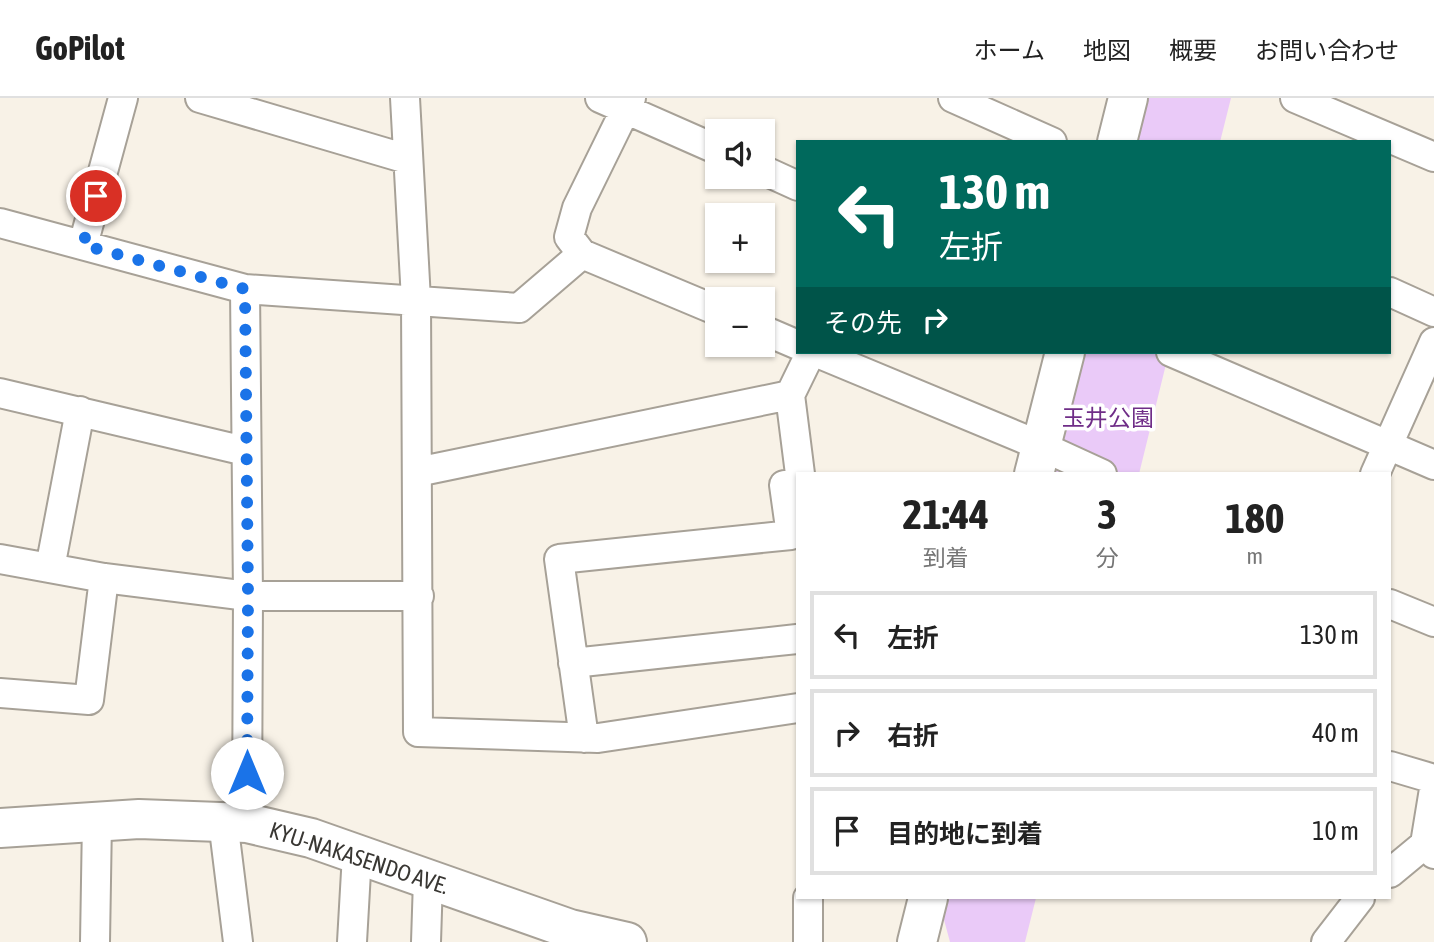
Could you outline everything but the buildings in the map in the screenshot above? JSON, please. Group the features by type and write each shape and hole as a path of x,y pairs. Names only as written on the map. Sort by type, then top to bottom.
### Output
{"main road":[{"path":"1118,140 1128,98"},
{"path":"1037,460 1064,354"},
{"name":"KYU-NAKASENDO AVE.","path":"0,828 97,820 180,819 235,822 311,838 570,929 627,942"},
{"path":"917,942 928,899"}],"street":[{"path":"83,245 123,98"},
{"path":"200,98 407,159"},
{"path":"405,98 416,300 418,732 598,738 796,708"},
{"path":"600,98 628,103 705,143"},
{"path":"953,98 1048,140"},
{"path":"1295,98 1434,157"},
{"path":"628,103 577,208 569,237 582,254 705,306"},
{"path":"775,175 796,185"},
{"path":"0,223 245,289 519,307 582,254"},
{"path":"237,942 235,822 248,596 245,289"},
{"path":"1391,292 1434,312"},
{"path":"775,335 796,344"},
{"path":"1375,472 1434,342"},
{"path":"584,738 559,559 792,535 795,484 790,395 812,354"},
{"path":"817,354 1037,460 1093,472"},
{"path":"1176,354 1434,465"},
{"path":"0,393 245,451"},
{"path":"417,472 790,395"},
{"path":"50,568 80,411"},
{"path":"0,559 104,578 248,596 419,596"},
{"path":"0,693 89,700 104,578"},
{"path":"1391,604 1434,622"},
{"path":"573,663 796,640"},
{"path":"1391,766 1434,779"},
{"path":"1391,872 1431,846 1434,789"},
{"path":"95,942 97,820"},
{"path":"352,942 357,854"},
{"path":"426,942 428,880"},
{"path":"808,899 808,942"},
{"path":"1326,942 1359,899"}],"green space":[{"path":"1143,98 1231,98 1220,140 1132,140"},
{"name":"玉井公園","path":"1078,354 1169,354 1139,472 1049,472"},
{"path":"943,899 1036,899 1025,942 950,942 943,916"}],"route":[{"path":"96,196 83,245 245,289 247,773"}]}
